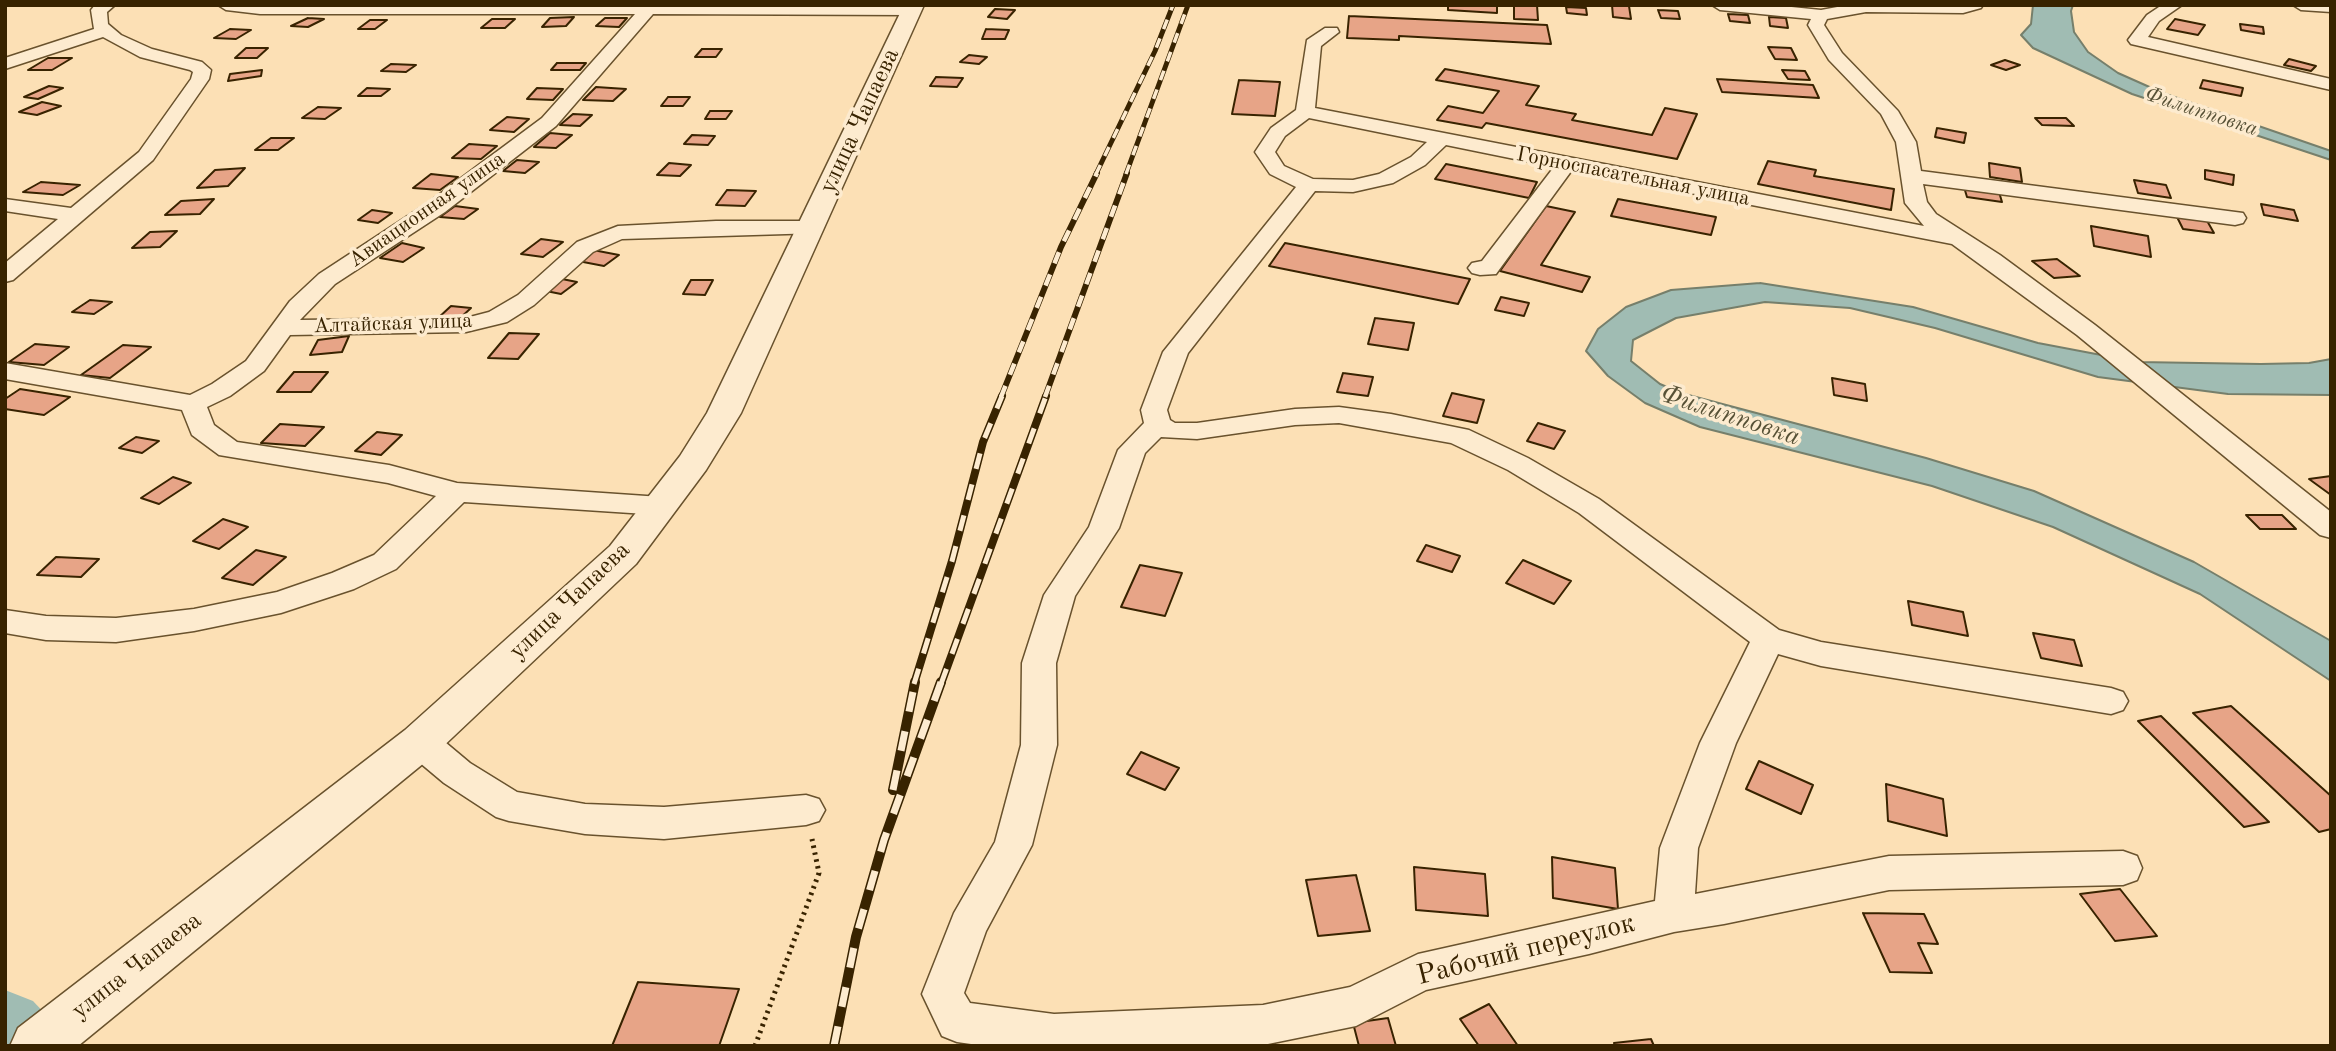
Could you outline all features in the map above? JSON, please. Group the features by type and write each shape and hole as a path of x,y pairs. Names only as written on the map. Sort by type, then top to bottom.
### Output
{"street":[{"path":"5,275 146,156 200,79 202,69 146,53 115,39 100,26 99,10 107,5"},
{"path":"226,5 260,9 913,8"},
{"path":"1720,5 1821,15 1866,7 1962,8 1975,5"},
{"path":"2174,5 2153,18 2137,40 2331,85"},
{"path":"2301,5 2331,7"},
{"name":"Авиационная улица","path":"193,404 221,390 255,366 298,306 327,279 437,207 549,121 578,92 646,7"},
{"name":"улица Чапаева","path":"37,1046 420,742 623,555 694,462 724,413 913,8"},
{"path":"1821,15 1816,25 1835,57 1889,111 1906,142 1916,203 1928,219 1962,240 2086,330 2331,528"},
{"path":"5,64 106,31"},
{"path":"1331,32 1313,44 1305,112 1278,132 1265,152 1277,170 1309,185 1353,186 1386,179 1418,161 1442,138"},
{"name":"Горноспасательная улица","path":"1305,112 1962,240"},
{"path":"1480,268 1488,270 1567,163"},
{"path":"1913,176 2235,218"},
{"path":"1309,185 1176,352 1154,410 1158,424 1170,430 1197,431 1295,417 1339,415 1460,436 1518,464 1589,506 1768,639 1821,654 2111,701"},
{"path":"5,205 75,215"},
{"name":"Алтайская улица","path":"281,328 466,325 498,317 526,300 585,247 618,233 716,228 811,228"},
{"path":"5,372 44,376 193,404 202,429 229,449 389,474 457,492 661,506"},
{"name":"Рабочий переулок","path":"1158,424 1132,450 1104,528 1060,595 1038,663 1040,745 1013,845 968,926 943,994 957,1022 1054,1034 1263,1026 1356,1006 1418,973 1589,936 1674,914 1724,907 1889,873 2123,869"},
{"path":"5,621 46,628 116,630 194,620 281,602 343,581 385,562 457,492"},
{"path":"1674,914 1679,848 1717,743 1768,639"},
{"path":"420,742 457,773 509,806 572,817 664,822 806,810"}],"path":[{"path":"755,1046 819,873 806,810"}],"water":[{"path":"2033,5 2073,5 2071,11 2074,32 2088,52 2118,73 2163,93 2331,151 2331,160 2132,94 2033,48 2021,35 2031,24"},
{"path":"1760,283 1913,307 2038,343 2138,362 2261,364 2309,363 2331,359 2331,395 2228,394 2098,377 1935,328 1850,308 1765,302 1676,318 1633,340 1631,361 1660,384 1681,393 1926,458 2034,491 2194,562 2331,641 2331,681 2200,594 2053,527 1932,486 1700,427 1645,403 1608,376 1586,351 1598,329 1626,307 1671,290"}],"building":[{"path":"1448,5 1497,6 1497,13 1448,10"},
{"path":"1514,5 1537,5 1538,20 1514,19"},
{"path":"1612,5 1629,6 1631,19 1613,17"},
{"path":"1566,7 1586,8 1587,15 1567,13"},
{"path":"995,9 1015,10 1007,19 988,17"},
{"path":"1658,10 1678,11 1680,19 1661,18"},
{"path":"1728,14 1748,15 1750,23 1730,21"},
{"path":"1349,16 1547,25 1551,44 1399,36 1399,40 1347,38"},
{"path":"574,17 566,26 542,27 550,18"},
{"path":"1769,17 1786,18 1788,28 1770,26"},
{"path":"308,18 324,19 308,27 291,26"},
{"path":"605,18 627,18 619,27 596,26"},
{"path":"492,19 515,19 505,28 481,28"},
{"path":"2175,19 2205,25 2198,35 2167,29"},
{"path":"370,20 387,20 375,29 358,29"},
{"path":"2240,24 2263,27 2264,34 2241,30"},
{"path":"230,29 251,30 236,39 214,38"},
{"path":"986,29 1009,30 1005,39 982,39"},
{"path":"1768,47 1791,48 1797,60 1775,59"},
{"path":"246,48 268,48 257,58 235,58"},
{"path":"702,49 722,49 716,57 695,57"},
{"path":"969,55 987,57 979,64 960,62"},
{"path":"48,58 72,58 52,70 28,70"},
{"path":"2289,59 2316,66 2311,71 2284,65"},
{"path":"2005,60 2020,65 2006,70 1991,65"},
{"path":"557,63 586,63 580,70 551,70"},
{"path":"391,64 416,65 406,72 381,71"},
{"path":"1445,69 1539,86 1526,105 1576,114 1572,120 1652,135 1665,108 1697,114 1677,159 1486,123 1482,128 1437,120 1448,106 1483,113 1499,91 1436,80"},
{"path":"262,70 261,76 228,81 230,74"},
{"path":"1782,70 1805,71 1810,80 1788,79"},
{"path":"936,77 963,78 957,87 930,86"},
{"path":"1717,79 1813,85 1819,98 1722,92"},
{"path":"1239,80 1280,82 1275,116 1232,114"},
{"path":"2203,80 2243,88 2241,96 2200,88"},
{"path":"49,86 63,88 38,99 24,97"},
{"path":"596,87 626,89 613,101 583,100"},
{"path":"367,88 390,89 381,96 358,96"},
{"path":"537,88 563,89 553,100 527,99"},
{"path":"668,97 690,97 683,106 661,106"},
{"path":"42,102 61,106 37,115 19,112"},
{"path":"318,107 341,108 325,119 302,118"},
{"path":"710,111 732,111 726,119 705,119"},
{"path":"573,114 592,115 580,126 560,125"},
{"path":"507,117 529,119 514,132 490,130"},
{"path":"2035,118 2066,118 2074,126 2042,125"},
{"path":"1937,128 1966,133 1964,143 1935,137"},
{"path":"550,133 572,135 556,148 534,147"},
{"path":"692,135 715,136 708,145 684,144"},
{"path":"271,138 294,138 278,150 255,150"},
{"path":"469,144 497,146 481,159 452,158"},
{"path":"517,160 539,162 525,173 503,171"},
{"path":"1768,161 1816,170 1814,176 1894,189 1891,210 1758,184"},
{"path":"669,163 691,165 680,176 657,175"},
{"path":"1989,163 2020,168 2022,182 1990,177"},
{"path":"1446,164 1537,182 1529,198 1435,179"},
{"path":"245,168 228,186 197,188 215,170"},
{"path":"2205,170 2234,175 2233,185 2205,179"},
{"path":"431,174 458,177 440,190 413,188"},
{"path":"2134,180 2166,185 2171,198 2138,193"},
{"path":"41,182 80,185 63,195 23,192"},
{"path":"1964,187 1999,192 2002,202 1967,197"},
{"path":"727,190 756,191 745,206 716,205"},
{"path":"214,199 200,214 165,215 181,201"},
{"path":"1618,199 1716,217 1711,235 1611,216"},
{"path":"2261,204 2294,210 2298,221 2264,215"},
{"path":"455,206 478,209 464,219 440,217"},
{"path":"1546,206 1575,212 1541,265 1590,277 1582,292 1500,271"},
{"path":"372,210 392,213 378,223 358,220"},
{"path":"2176,215 2206,219 2214,233 2183,229"},
{"path":"2091,226 2148,236 2151,257 2094,246"},
{"path":"177,231 160,247 132,248 150,232"},
{"path":"541,239 563,242 543,257 521,254"},
{"path":"402,243 424,248 403,262 380,258"},
{"path":"1285,243 1470,279 1458,304 1269,266"},
{"path":"593,250 619,255 604,266 578,261"},
{"path":"2057,259 2080,276 2054,278 2032,261"},
{"path":"562,279 577,282 561,294 546,291"},
{"path":"691,280 713,280 705,295 683,294"},
{"path":"1501,297 1529,303 1524,316 1495,310"},
{"path":"90,300 112,302 94,314 72,312"},
{"path":"451,306 471,308 457,321 436,320"},
{"path":"1375,318 1414,323 1408,350 1368,344"},
{"path":"509,333 539,334 518,359 488,358"},
{"path":"349,336 342,352 310,355 318,340"},
{"path":"35,344 69,347 44,365 9,362"},
{"path":"123,345 151,347 110,378 81,375"},
{"path":"294,372 328,372 311,392 277,392"},
{"path":"1343,373 1373,377 1368,396 1337,392"},
{"path":"1832,378 1865,384 1867,401 1834,395"},
{"path":"20,389 70,397 44,415 5,409 5,399"},
{"path":"1452,393 1484,400 1477,423 1443,416"},
{"path":"1538,423 1565,431 1554,449 1527,441"},
{"path":"280,424 324,427 305,446 261,443"},
{"path":"377,432 402,435 381,455 355,451"},
{"path":"136,437 159,441 142,453 119,448"},
{"path":"2331,476 2331,495 2309,479"},
{"path":"173,477 191,483 159,504 141,498"},
{"path":"2246,515 2282,515 2296,529 2260,529"},
{"path":"223,519 248,527 219,549 193,541"},
{"path":"1426,545 1460,556 1452,572 1417,561"},
{"path":"256,550 286,557 253,585 222,578"},
{"path":"56,557 99,559 81,577 37,575"},
{"path":"1523,560 1571,581 1554,604 1506,583"},
{"path":"1140,565 1182,573 1165,616 1121,607"},
{"path":"1908,601 1963,612 1968,636 1912,625"},
{"path":"2033,633 2074,640 2082,666 2041,658"},
{"path":"2231,706 2331,796 2331,829 2319,832 2193,713"},
{"path":"2161,716 2269,822 2244,827 2138,721"},
{"path":"1141,752 1179,768 1165,790 1127,774"},
{"path":"1759,761 1813,785 1801,814 1746,789"},
{"path":"1886,784 1943,799 1947,836 1888,821"},
{"path":"1552,857 1615,868 1618,909 1553,898"},
{"path":"1414,867 1485,874 1488,916 1416,910"},
{"path":"1356,875 1370,931 1318,936 1306,880"},
{"path":"2120,889 2157,936 2115,941 2080,894"},
{"path":"1863,913 1924,914 1938,944 1918,943 1932,973 1890,972"},
{"path":"638,982 739,989 719,1046 612,1046"},
{"path":"1489,1004 1518,1046 1479,1046 1460,1019"},
{"path":"1388,1018 1396,1046 1359,1046 1353,1023"},
{"path":"1651,1039 1654,1046 1615,1046 1614,1043"}],"waterway":[{"name":"Филипповка","path":"5,1027 22,1046"}],"railway":[{"path":"1096,174 1155,51 1173,5"},
{"path":"1126,174 1188,5"},
{"path":"1001,397 1061,247 1097,173"},
{"path":"1045,397 1127,173"},
{"path":"914,684 952,561 983,442 1002,396"},
{"path":"941,684 1046,396"},
{"path":"893,790 915,682"},
{"path":"834,1046 856,937 884,840 941,682"}]}
